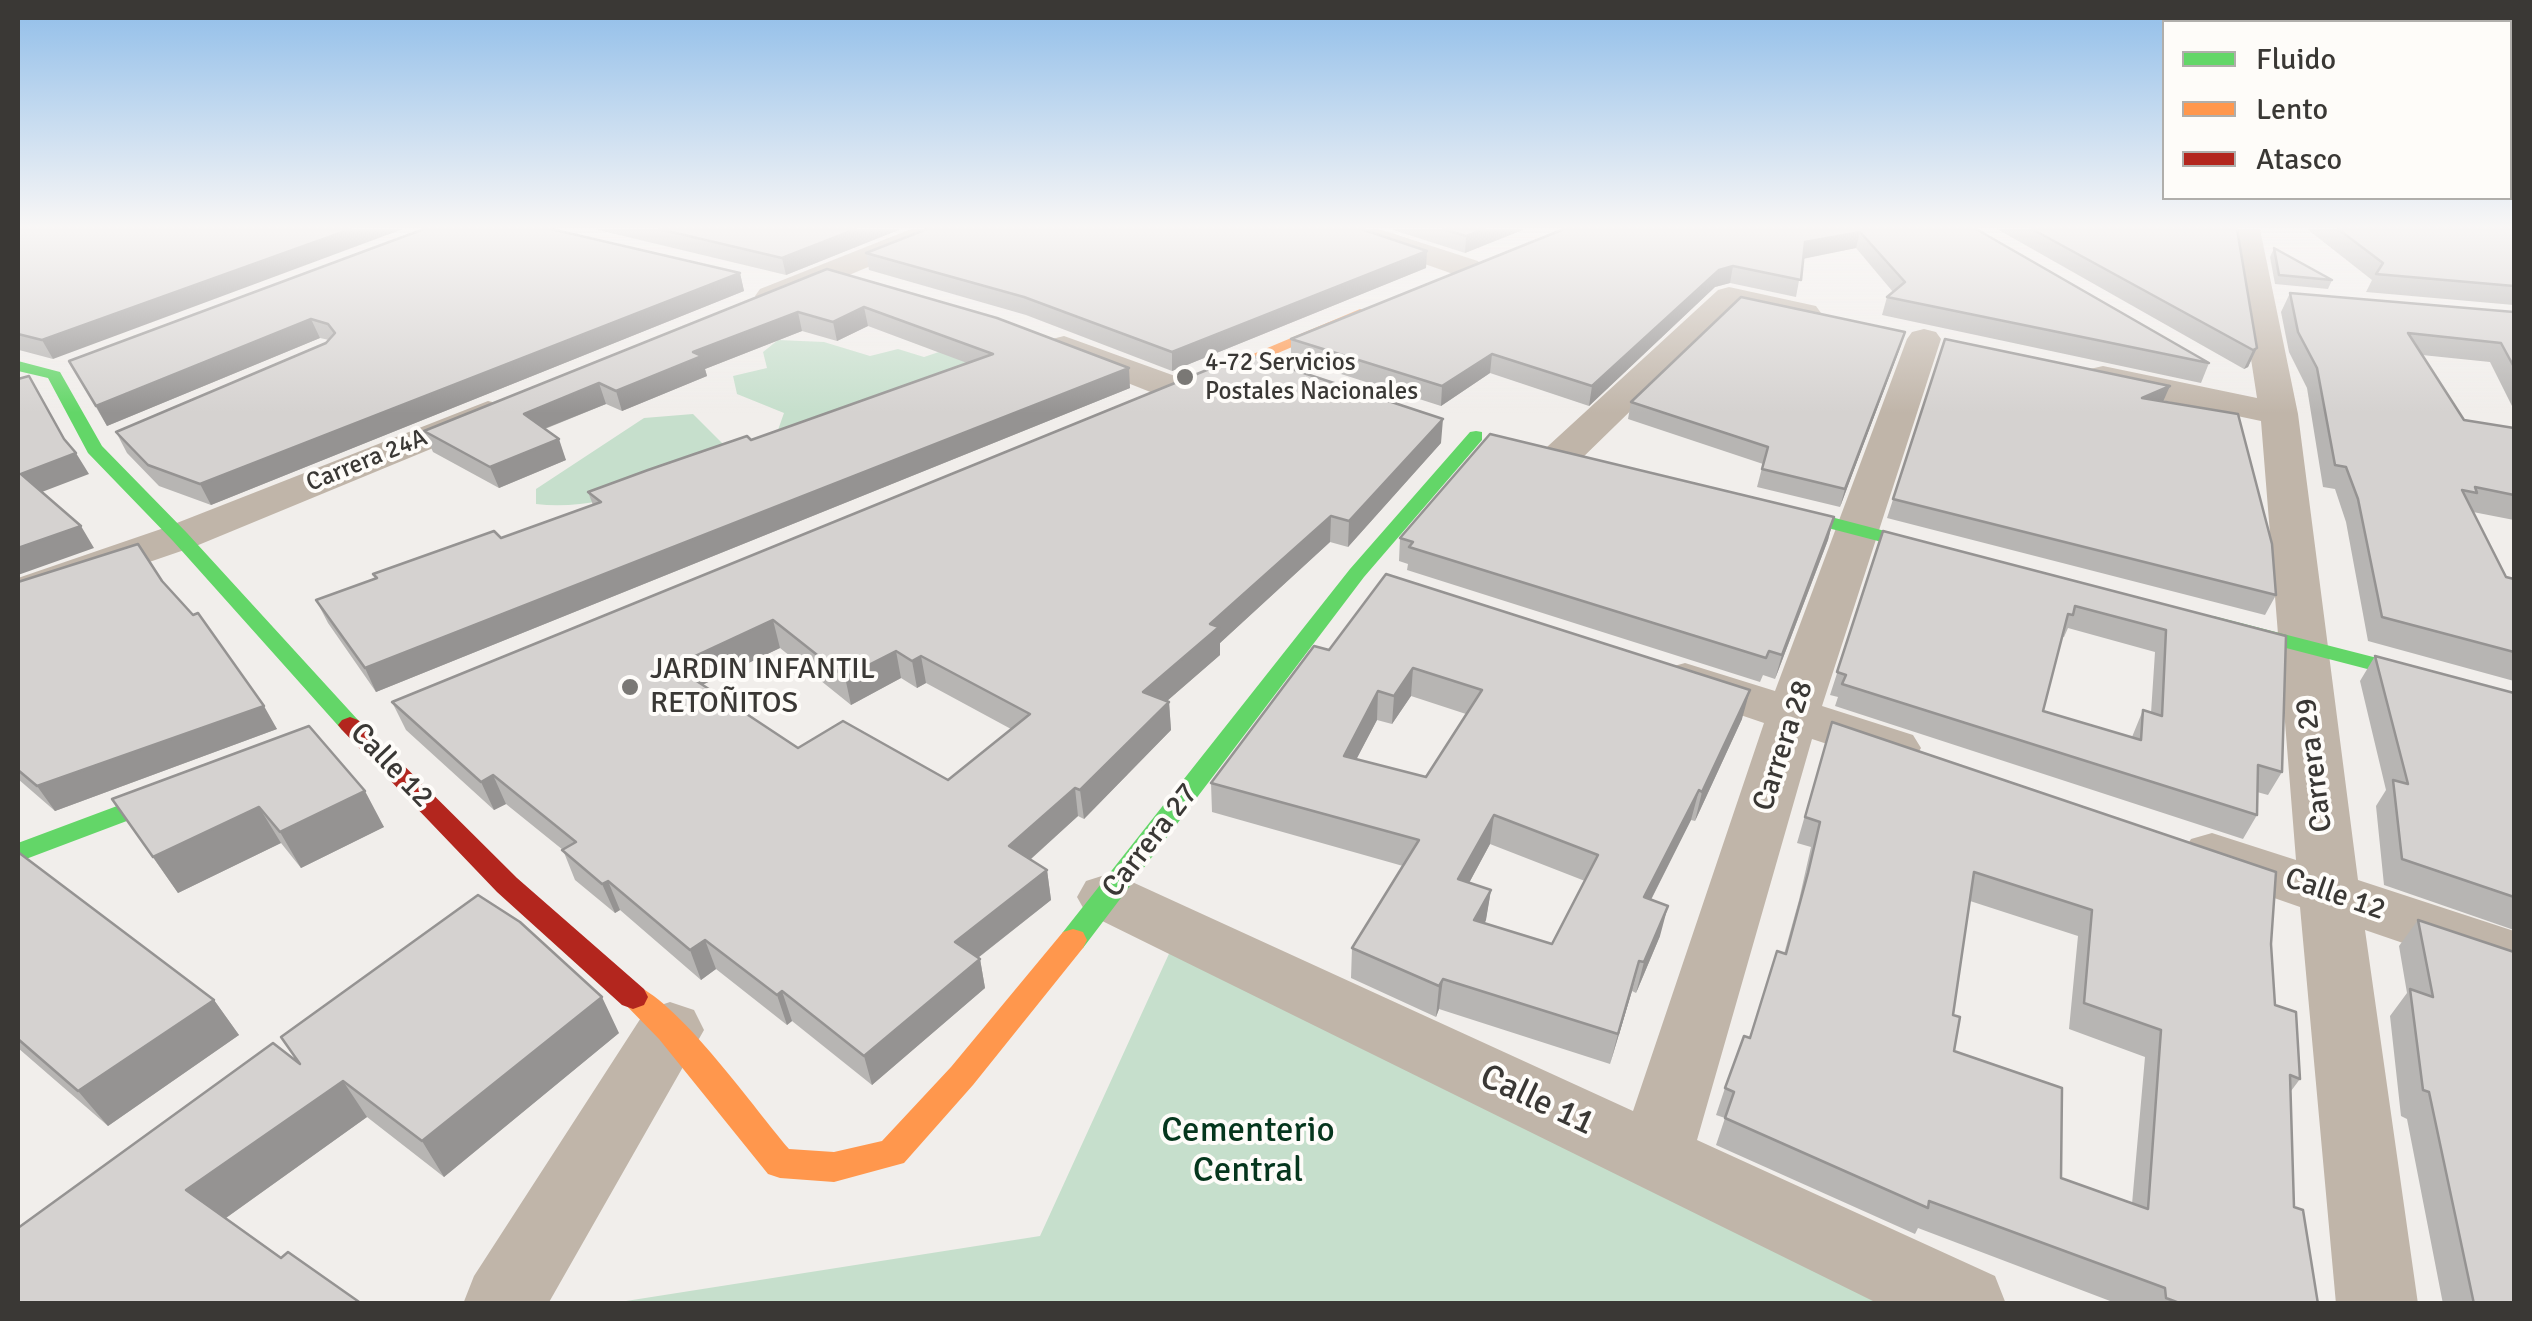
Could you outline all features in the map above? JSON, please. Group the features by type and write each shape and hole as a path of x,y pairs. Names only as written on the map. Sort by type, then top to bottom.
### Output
{"street":[{"path":"758,294 769,291"},
{"name":"Carrera 29","path":"2274,291 2278,299 2278,410 2301,645 2377,1304"},
{"path":"1562,456 1730,296 1846,322"},
{"path":"1140,404 1375,307"},
{"path":"1031,333 1176,389"},
{"name":"Carrera 28","path":"1655,1157 1792,714 1923,339"},
{"path":"1246,360 1281,372"},
{"path":"18,389 91,361"},
{"path":"18,366 54,375"},
{"path":"2208,366 2278,410"},
{"path":"2073,370 2278,410"},
{"name":"Calle 12","path":"54,375 94,449 180,537 352,727 483,902 670,1030 780,1163"},
{"name":"Carrera 24A","path":"18,594 180,537 530,394"},
{"path":"94,449 129,434"},
{"name":"Carrera 27","path":"780,1163 834,1167 892,1153 962,1076 1108,897 1357,574 1475,435"},
{"path":"1728,497 1973,559"},
{"path":"1357,574 1414,592"},
{"path":"2185,615 2514,700"},
{"path":"1641,665 1941,763"},
{"path":"25,845 205,782"},
{"name":"Calle 12","path":"2163,838 2514,956"},
{"name":"Calle 11","path":"1108,897 1966,1304"},
{"path":"503,1304 670,1030"}],"green space":[{"path":"989,335 968,371 778,430 784,413 737,394 733,376 767,368 763,352 778,340 824,342 870,356 898,349 924,357"},
{"path":"693,414 738,459 613,499 536,504 536,489 644,418"},
{"name":"Cementerio Central","path":"1173,945 1894,1304 607,1304 1040,1236"}],"building":[{"path":"18,291 179,291 42,340 18,334"},
{"path":"258,291 695,291 200,484 148,465 116,432 326,343 335,333 328,324 311,319 96,406 69,361"},
{"path":"773,291 902,291 997,318 1129,368 365,668 316,600 377,578 373,574 494,531 501,538 601,502 588,492 648,470 747,436 751,440 993,354 864,307 833,322 798,312 693,352 702,356 616,391 599,383 524,414 559,439 490,467 424,431"},
{"path":"1001,291 1327,291 1172,352"},
{"path":"1411,291 1696,291 1592,386 1492,354 1442,386 1291,339"},
{"path":"1895,291 2083,291 2209,363 1887,297"},
{"path":"2145,291 2247,291 2257,348 2253,350"},
{"path":"2290,293 2514,312 2514,367 2501,343 2408,333 2464,420 2514,428 2514,495 2475,487 2477,493 2462,490 2506,577 2514,579 2514,652 2382,617 2358,499 2346,467 2335,465 2317,368 2298,332"},
{"path":"1741,297 1905,332 1845,489 1762,469 1768,447 1631,402"},
{"path":"1945,339 2170,386 2142,398 2238,414 2272,544 2276,595 1893,499"},
{"path":"1246,354 1443,419 1349,521 1331,516 1210,624 1219,627 1143,692 1169,702 1080,790 1075,788 1009,846 1047,870 955,942 980,959 864,1056 782,991 777,995 705,940 690,950 608,881 602,884 562,850 576,842 493,775 481,782 392,702","holes":["773,620 845,677 896,651 912,661 921,656 1030,714 948,780 843,721 798,748 674,666"]},
{"path":"29,376 76,453 21,474 81,526 18,548 18,379"},
{"path":"1490,434 1834,517 1782,655 1769,651 1766,658 1409,547 1413,542 1400,538"},
{"path":"1883,531 2286,636 2282,772 2258,765 2257,815 1842,684 1846,675 1837,672","holes":["2075,606 2166,630 2162,716 2143,710 2141,740 2043,711 2068,614 2073,615"]},
{"path":"138,544 162,581 193,615 198,613 264,706 37,786 18,770 18,582"},
{"path":"1386,574 1750,690 1702,792 1699,790 1644,897 1668,906 1644,962 1639,961 1618,1034 1443,979 1439,986 1352,948 1419,840 1211,783 1314,646 1329,650","holes":["1413,668 1482,690 1426,777 1344,756 1378,691 1394,696","1494,815 1598,855 1552,944 1474,920 1491,890 1458,879"]},
{"path":"2375,656 2514,693 2514,897 2402,859 2393,780 2408,784"},
{"path":"1832,722 2276,872 2271,944 2275,1005 2296,1012 2300,1079 2290,1075 2294,1207 2303,1210 2318,1304 2182,1304 2166,1298 2165,1288 1929,1201 1928,1208 1725,1118 1734,1092 1725,1088 1744,1036 1750,1038 1777,951 1786,954 1808,873 1820,822 1805,817","holes":["1974,872 2092,910 2084,1003 2161,1030 2148,1209 2061,1178 2062,1088 1954,1051 1960,1017 1953,1015"]},
{"path":"309,726 365,791 280,832 259,807 153,857 112,799"},
{"path":"18,852 214,1000 78,1091 18,1039"},
{"path":"478,895 520,922 602,997 422,1141 343,1081 186,1190 281,1258 288,1252 362,1304 18,1304 18,1228 273,1043 300,1064 281,1037"},
{"path":"2418,920 2514,952 2514,1304 2474,1304 2429,1092 2423,1090 2410,989 2433,997"}],"traffic: fast":[{"path":"18,366 54,375 94,449 180,537 350,725"},
{"path":"1073,940 1357,573 1476,436"},
{"path":"1758,504 1951,554"},
{"path":"2213,622 2514,700"},
{"path":"18,853 192,787"}],"traffic: slow":[{"path":"1185,386 1360,313"},
{"path":"633,997 670,1030 780,1163 834,1167 892,1153 962,1076 1073,940"}],"traffic: jam":[{"path":"350,725 507,885 633,997"}],"place":[{"name":"4-72 Servicios Postales Nacionales","path":"1185,377"},
{"name":"JARDIN INFANTIL RETOÑITOS","path":"630,687"}]}
